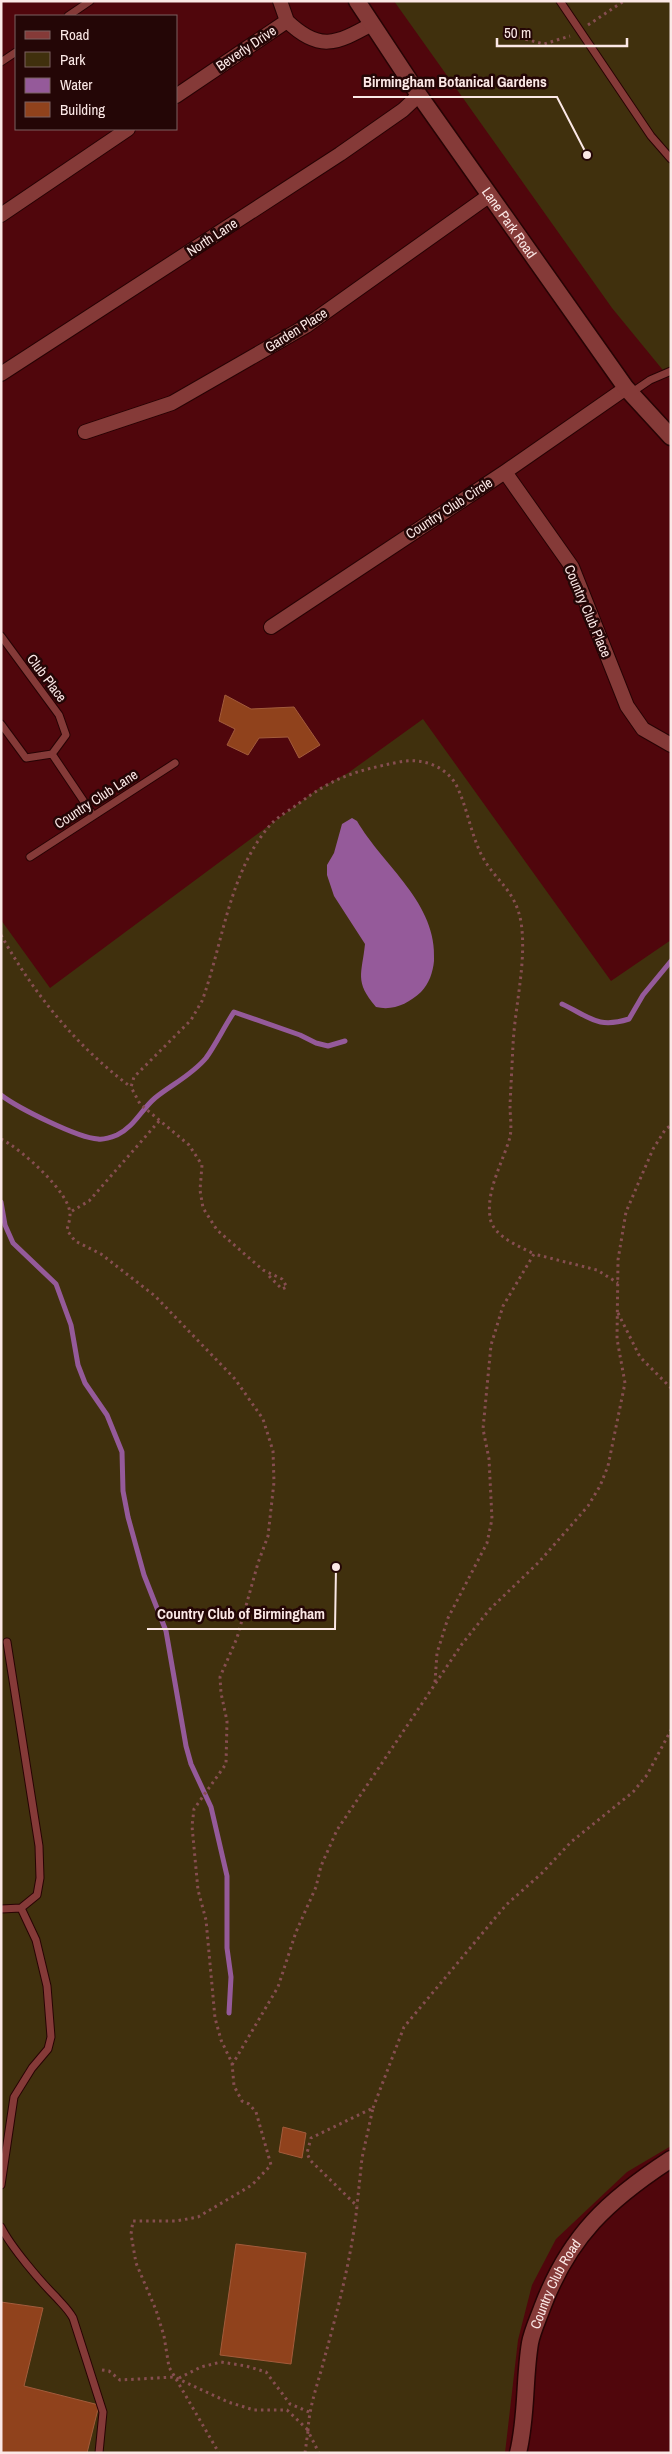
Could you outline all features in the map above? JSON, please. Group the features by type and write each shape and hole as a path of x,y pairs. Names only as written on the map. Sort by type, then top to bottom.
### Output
{"street":[{"path":"280,1 287,21"},
{"name":"Lane Park Road","path":"357,1 419,95 628,390 671,438"},
{"name":"Beverly Drive","path":"178,95 287,21 301,35 322,43 347,38 372,24"},
{"name":"North Lane","path":"1,374 381,127 404,110 419,95"},
{"path":"1,215 127,130"},
{"name":"Garden Place","path":"86,432 172,403 306,326 490,195"},
{"name":"Country Club Circle","path":"271,627 628,390"},
{"name":"Country Club Place","path":"505,472 572,568 627,706 643,729 671,745"},
{"name":"Country Club Road","path":"518,2453 530,2342 548,2293 570,2248 601,2211 636,2182 671,2159"}],"lane":[{"path":"69,15 90,1"},
{"path":"560,1 651,136 671,159"},
{"path":"1,62 15,53"},
{"path":"628,390 671,371"},
{"name":"Club Place","path":"1,636 59,715 66,735 52,754"},
{"path":"1,724 26,758 52,754 93,815"},
{"name":"Country Club Lane","path":"30,857 175,763"},
{"path":"1,1909 20,1908 37,1895 40,1878 39,1846 7,1642"},
{"path":"1,2185 14,2096 32,2068 48,2049 51,2037 51,2011 36,1940 20,1908"},
{"path":"1,2227 56,2297 67,2307 73,2318 103,2412 99,2453"}],"path":[{"path":"131,1087 134,1077 191,1020 202,1002 242,875 256,844 274,822 318,789 348,773 402,762 438,766 455,779 466,806 471,832 483,858 498,880 514,897 523,943 513,1042 510,1136 500,1161 492,1194 490,1218 496,1230 514,1244 534,1254 598,1270 619,1283"},
{"path":"1,935 32,984 65,1028 105,1068 131,1087 140,1104 189,1145 202,1166 200,1190 203,1208 217,1230 263,1270 282,1279 287,1287 282,1289 269,1276"},
{"path":"72,1211 89,1201 160,1120"},
{"path":"232,2065 281,1980 296,1932 316,1887 321,1866 337,1830 372,1780 435,1682 490,1609 539,1562 588,1506 600,1486 608,1466 625,1383 623,1360 617,1339 618,1260 626,1212 653,1149 664,1130 671,1125"},
{"path":"1,1139 30,1158 63,1198 70,1214 66,1230 75,1241 101,1254 155,1296 235,1379 263,1419 273,1450 274,1482 268,1536 258,1563 240,1630 220,1677 221,1693 227,1721 228,1746 226,1764 194,1809 192,1826 198,1890 206,1920 215,2018 220,2040 232,2065 234,2086 242,2101 249,2104 256,2112 271,2165 252,2184 198,2217 176,2221 133,2221 131,2234 136,2263 156,2310 164,2336 170,2367 219,2453"},
{"path":"435,1682 436,1653 448,1618 487,1542 492,1519 489,1458 483,1429 491,1345 503,1306 534,1254"},
{"path":"618,1312 640,1357 671,1388"},
{"path":"305,2453 309,2412 331,2334 354,2231 362,2158 373,2108 404,2027 506,1905 542,1873 571,1842 633,1792 647,1775 671,1730"},
{"path":"357,2206 310,2160 307,2153 311,2138 373,2108"},
{"path":"88,2366 109,2371 120,2380 176,2377 201,2367 221,2362 246,2366 266,2372 290,2404 309,2412"},
{"path":"176,2377 228,2402 254,2410 286,2410 308,2430 319,2453"}],"green space":[{"path":"394,1 671,1 671,380 612,308"},
{"path":"423,719 611,981 671,940 671,2146 627,2172 556,2239 532,2285 518,2340 505,2453 1,2453 1,920 50,988 318,789 348,773"}],"water":[{"path":"352,818 357,821 368,838 407,886 427,921 433,940 434,961 430,978 421,992 400,1006 376,1007 369,998 362,984 361,977 365,944 334,896 327,875 327,865 334,853 342,824"}],"building":[{"path":"225,695 251,709 294,707 320,745 299,758 288,737 259,738 248,755 227,745 235,729 219,721"},
{"path":"283,2127 306,2133 302,2158 279,2152"},
{"path":"236,2244 306,2253 291,2364 220,2355"},
{"path":"1,2302 43,2308 24,2386 99,2405 87,2453 1,2453"}],"waterway":[{"path":"562,1004 601,1022 609,1023 629,1019 643,995 671,961"},
{"path":"1,1095 34,1114 77,1134 105,1139 123,1132 155,1098 188,1075 200,1064 210,1053 234,1012 300,1035 316,1043 328,1046 345,1041"},
{"path":"1,1202 5,1225 13,1243 56,1284 71,1325 78,1365 85,1383 107,1415 122,1452 123,1491 128,1517 144,1575 166,1631 186,1746 191,1764 211,1807 227,1876 227,1948 231,1977 229,2013"}],"place":[{"name":"Birmingham Botanical Gardens","path":"587,155"},
{"name":"Country Club of Birmingham","path":"336,1567"}]}
